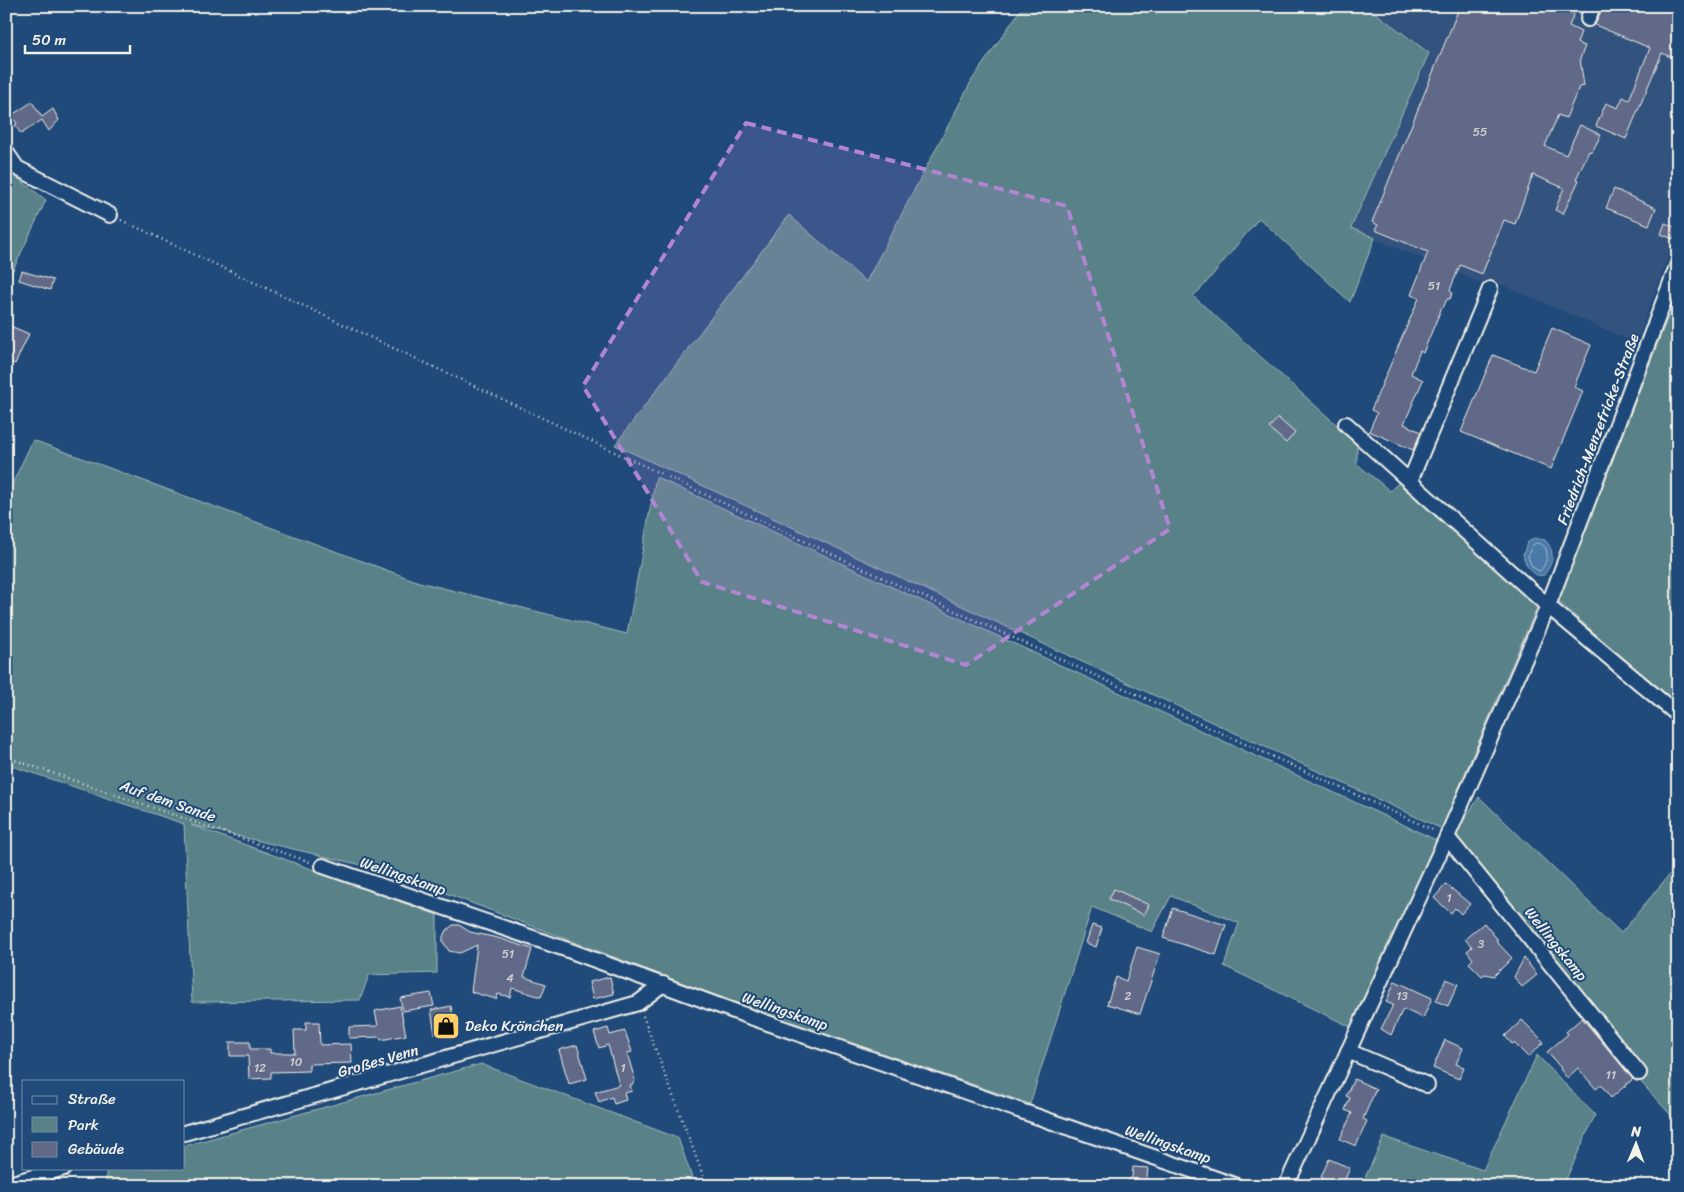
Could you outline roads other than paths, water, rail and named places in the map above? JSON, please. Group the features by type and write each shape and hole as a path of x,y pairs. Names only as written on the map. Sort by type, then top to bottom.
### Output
{"street":[{"path":"6,152 17,168 110,215"},
{"name":"Friedrich-Menzefricke-Straße","path":"1548,606 1678,264"},
{"path":"1410,481 1490,289"},
{"path":"1346,424 1548,606 1678,715"},
{"path":"1286,1186 1447,837 1548,606"},
{"name":"Wellingskamp","path":"1447,837 1639,1073"},
{"name":"Wellingskamp","path":"323,866 568,950 740,1013 1237,1186"},
{"name":"Großes Venn","path":"185,1134 638,1003 663,984"},
{"path":"1348,1051 1427,1085"},
{"path":"6,1185 57,1170"}],"water":[{"path":"1534,538 1545,540 1551,549 1552,558 1550,566 1544,575 1532,573 1523,555 1527,543"}],"place":[{"name":"Deko Krönchen","path":"446,1026"}]}
